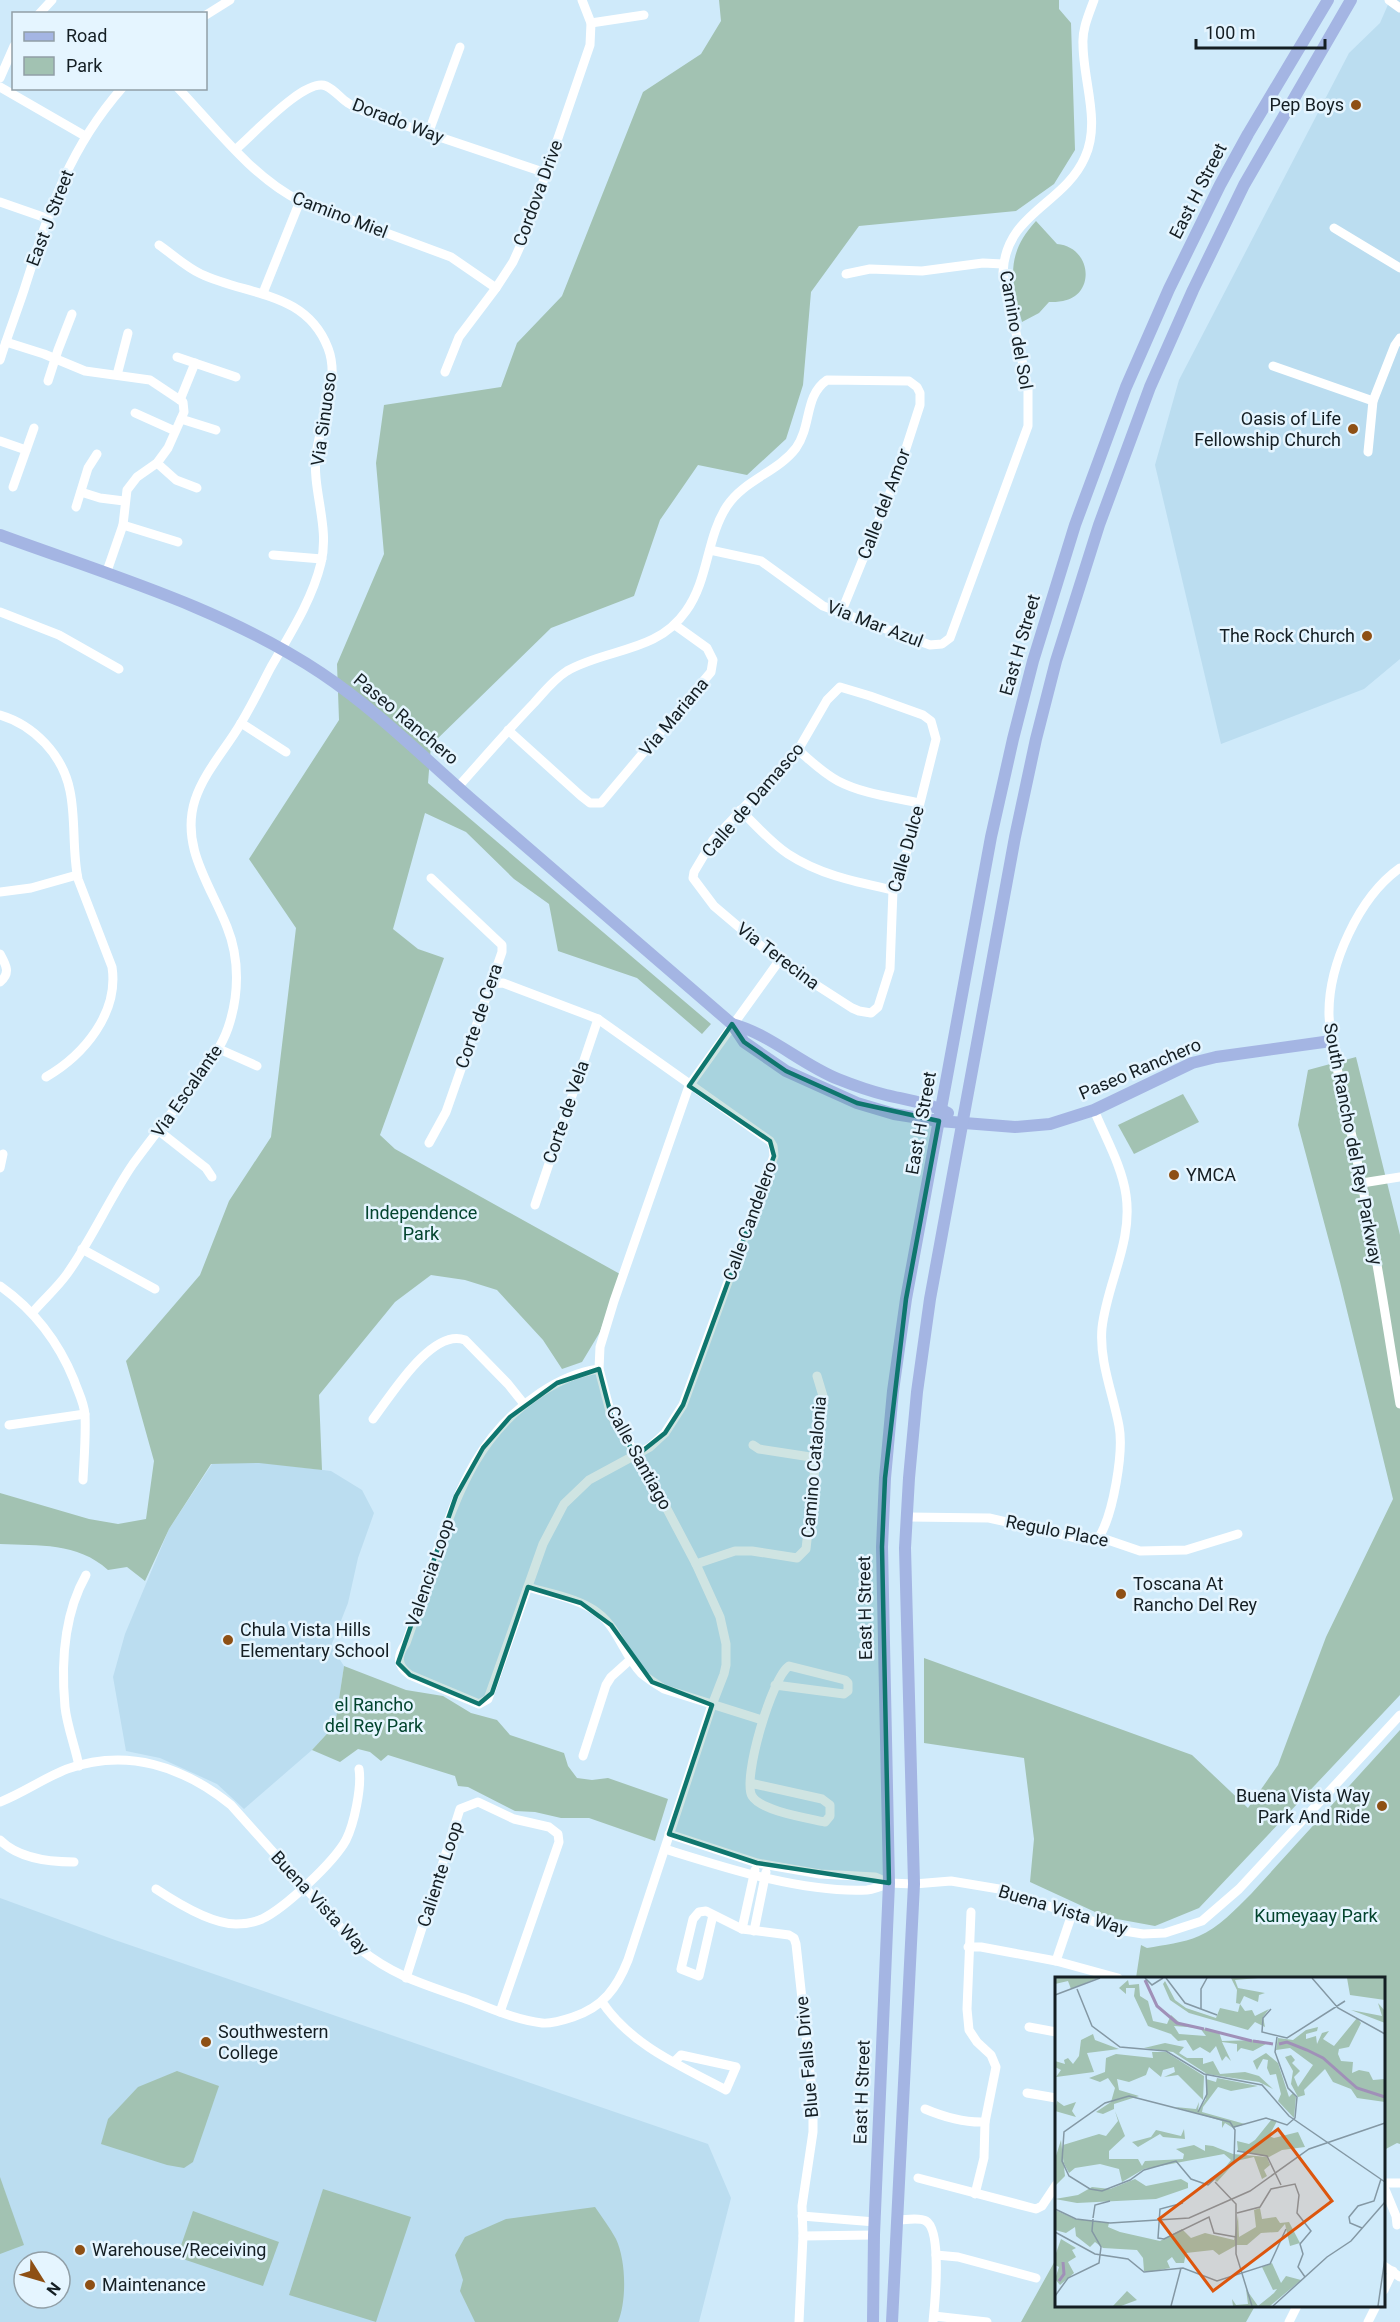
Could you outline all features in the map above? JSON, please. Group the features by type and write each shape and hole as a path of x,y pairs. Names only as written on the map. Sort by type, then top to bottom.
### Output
{"main road":[{"name":"East H Street","path":"873,2322 889,1883 882,1547 885,1478 893,1391 906,1299 937,1142 991,837 1033,661 1075,525 1126,387 1169,290 1220,185 1328,0"},
{"path":"892,2322 914,1884 906,1559 909,1478 917,1392 930,1299 1015,837 1056,661 1098,525 1150,387 1193,290 1244,185 1351,0"},
{"name":"Paseo Ranchero","path":"0,535 162,593 237,625 321,673 396,730 458,787 732,1024 751,1029 798,1059 837,1078 964,1122 1015,1127 1050,1124 1094,1110 1192,1063 1216,1057 1331,1041"}],"street":[{"path":"41,12 52,0"},
{"path":"207,14 230,0"},
{"name":"Cordova Drive","path":"445,372 459,337 496,288 513,262 523,240 590,45 591,23 582,0"},
{"name":"Camino del Sol","path":"946,642 954,633 1028,426 1028,387 1003,264 1019,227 1029,215 1064,188 1078,172 1088,151 1092,127 1083,43 1085,25 1094,0"},
{"path":"1389,0 1400,8"},
{"path":"591,23 644,15"},
{"path":"428,134 460,46"},
{"path":"0,78 12,51"},
{"name":"Dorado Way","path":"236,149 278,109 311,87 320,85 327,86 348,103 365,112 546,173"},
{"path":"0,87 85,136"},
{"name":"East J Street","path":"0,360 46,218 85,136 120,90"},
{"name":"Camino Miel","path":"180,90 259,173 281,191 300,201 451,257 496,288"},
{"path":"263,293 300,201"},
{"path":"0,202 46,218"},
{"path":"1334,228 1400,268"},
{"name":"Via Sinuoso","path":"159,245 199,274 263,293 298,308 310,318 328,347 332,386 319,436 315,465 323,534 322,559 314,588 281,650"},
{"path":"846,274 870,269 922,271 982,263 1003,264"},
{"path":"48,381 72,314"},
{"path":"117,375 128,333"},
{"path":"1368,452 1373,401 1395,345 1400,338"},
{"path":"6,342 44,354 85,371 150,380 180,400 185,408 168,448 157,463 137,477 127,490 123,525 106,574"},
{"path":"177,357 237,377"},
{"path":"180,400 195,363"},
{"path":"1274,366 1373,401"},
{"name":"Calle del Amor","path":"710,550 717,522 728,504 739,492 786,459 796,448 805,431 811,401 818,386 827,380 909,381 920,393 920,405 898,473 841,613"},
{"path":"135,413 175,431"},
{"path":"181,419 216,430"},
{"path":"13,487 34,428"},
{"path":"0,441 26,450"},
{"path":"76,507 88,468 97,454"},
{"path":"157,463 176,480 197,488"},
{"path":"81,492 100,498 124,501"},
{"path":"123,525 178,542"},
{"path":"458,787 508,730 566,672 582,664 651,642 675,625 696,594 710,550"},
{"name":"Via Mar Azul","path":"710,550 761,561 823,606 930,645 946,642"},
{"path":"273,555 322,559"},
{"path":"0,612 59,635 119,669"},
{"name":"Via Mariana","path":"508,730 590,803 602,803 711,672 713,660 707,648 675,625"},
{"name":"Via Escalante","path":"33,1312 61,1282 133,1165 219,1049 229,1025 235,1002 235,954 228,929 197,862 192,838 192,818 201,786 241,723 281,650"},
{"name":"Calle Dulce","path":"835,691 840,687 923,715 931,721 936,739 910,843 893,890 891,962 878,1007 874,1011"},
{"name":"Calle de Damasco","path":"694,880 694,872 713,840 798,750 835,691"},
{"path":"0,715 15,721 35,734 52,751 63,771 70,792 77,875 90,915 112,967 113,993 108,1011 93,1035 62,1068 46,1077"},
{"path":"241,723 286,752"},
{"path":"798,750 825,773 844,784 864,791 919,803"},
{"path":"740,810 782,850 806,865 841,878 893,890"},
{"name":"South Rancho del Rey Parkway","path":"1400,868 1376,893 1356,920 1342,947 1334,973 1329,1013 1331,1041 1362,1183 1400,1404"},
{"path":"0,892 31,888 77,875"},
{"name":"Corte de Cera","path":"429,1143 446,1112 502,952 502,945 431,878"},
{"name":"Via Terecina","path":"694,880 714,906 778,961 859,1011 874,1011"},
{"path":"0,954 7,968 7,973 0,982"},
{"name":"Calle Santiago","path":"669,1834 724,1674 726,1644 720,1617 696,1564 648,1473 611,1414 599,1369 600,1347 689,1086 778,961"},
{"name":"Calle Candelero","path":"490,984 503,983 598,1019 689,1086 770,1141 773,1146 774,1156 683,1405 665,1433 636,1456"},
{"name":"Corte de Vela","path":"535,1204 598,1019"},
{"path":"219,1049 257,1066"},
{"path":"1094,1110 1122,1178 1128,1212 1124,1245 1105,1311 1102,1330 1103,1352 1120,1429 1120,1446 1107,1524 1100,1537"},
{"path":"159,1131 206,1168 212,1177"},
{"path":"0,1168 3,1154"},
{"path":"1362,1183 1400,1177"},
{"path":"82,1250 155,1289"},
{"path":"0,1286 33,1312 55,1343 71,1374 85,1414 83,1480"},
{"path":"373,1419 414,1365 445,1340 457,1337 465,1340 524,1404"},
{"name":"Valencia Loop","path":"599,1369 585,1371 564,1379 524,1404 500,1426 483,1448 456,1496 406,1643 399,1653 398,1663 402,1669 410,1675 479,1704 488,1699 552,1524 572,1495 598,1474 636,1456"},
{"name":"Camino Catalonia","path":"696,1564 735,1551 752,1551 797,1558 806,1549 823,1396 817,1376"},
{"path":"9,1425 85,1414"},
{"path":"753,1446 759,1449 817,1458"},
{"name":"Regulo Place","path":"908,1517 989,1518 1085,1540 1100,1537 1140,1551 1186,1550 1238,1534"},
{"path":"79,1766 66,1707 64,1674 66,1630 76,1596 86,1575"},
{"path":"528,1587 581,1603 597,1612 611,1625 631,1659 644,1675 664,1689 762,1720"},
{"path":"583,1756 606,1685 611,1677 631,1659"},
{"path":"750,1783 822,1799 829,1802 830,1816 825,1822 759,1803 751,1794 750,1783 762,1720 775,1685 784,1669 789,1666 845,1680 849,1687 844,1694 775,1685"},
{"name":"Buena Vista Way","path":"665,1849 754,1875 816,1887 867,1890 889,1883 914,1884 951,1881 999,1889 1118,1930 1143,1934 1165,1933 1202,1921 1239,1889 1400,1715"},
{"name":"Buena Vista Way","path":"0,1802 65,1770 79,1766 110,1761 136,1761 179,1771 210,1788 231,1805 360,1950 382,1966 406,1978 500,2012 543,2023 583,2014 602,2002 614,1990 622,1975 669,1834 757,1863 820,1874 875,1877 889,1883"},
{"path":"156,1890 199,1914 238,1925 261,1920 277,1910 332,1860 346,1839 359,1793 359,1769"},
{"name":"Caliente Loop","path":"406,1978 460,1809 478,1802 514,1819 549,1827 558,1834 559,1842 500,2012"},
{"path":"0,1840 15,1850 42,1859 74,1862"},
{"path":"742,1929 757,1863"},
{"path":"754,1931 767,1865"},
{"path":"706,1911 712,1915 699,1976 681,1969 693,1919 699,1912 706,1911"},
{"path":"971,1912 968,1947 969,2030 977,2042 991,2055 996,2067 985,2122 984,2158 975,2194"},
{"path":"1056,1961 1072,1914"},
{"name":"Blue Falls Drive","path":"712,1915 742,1929 789,1935 794,1938 796,1944 813,2100 813,2132 802,2206 800,2322"},
{"path":"968,1947 981,1947 1056,1961 1100,1976"},
{"path":"602,2002 610,2014 629,2033 649,2048 674,2062 726,2091 736,2067 681,2055 674,2062"},
{"path":"1029,2027 1055,2032"},
{"path":"1027,2093 1055,2097"},
{"path":"925,2109 941,2116 971,2122 985,2122"},
{"path":"918,2178 1035,2209 1042,2206 1055,2186"},
{"path":"1385,2185 1400,2183"},
{"path":"1385,2190 1396,2216 1397,2225"},
{"path":"802,2216 875,2229"},
{"path":"898,2220 924,2219 932,2225 936,2255 933,2319 987,2322"},
{"path":"803,2236 875,2229"},
{"path":"936,2255 958,2257 1036,2278"},
{"path":"1385,2267 1398,2275 1385,2288"},
{"path":"1289,2322 1296,2307"},
{"path":"1368,2322 1376,2307"}],"highlighted area":[{"path":"732,1024 744,1042 786,1071 857,1103 939,1121 906,1299 885,1478 882,1547 889,1883 757,1863 669,1834 712,1705 652,1682 611,1625 581,1603 528,1587 492,1693 479,1704 410,1675 398,1663 456,1496 483,1448 510,1417 557,1383 599,1369 611,1415 636,1456 665,1433 683,1405 774,1156 770,1141 689,1086"}],"shaded area":[{"path":"1390,0 1400,0 1400,659 1364,689 1221,744 1155,465 1179,380 1349,53 1380,23"},
{"name":"Chula Vista Hills Elementary School","path":"259,1462 331,1471 362,1490 374,1513 358,1558 348,1603 331,1646 344,1666 335,1725 312,1750 244,1809 217,1784 160,1758 126,1751 113,1677 125,1634 169,1529 212,1464"},
{"name":"Southwestern College","path":"0,1898 115,1940 708,2144 731,2198 699,2322 0,2322"}],"green space":[{"name":"Independence Park","path":"719,0 1059,0 1059,9 1071,23 1075,150 1054,184 1016,211 859,226 811,292 803,385 786,439 747,475 698,465 660,520 634,596 551,628 431,745 428,783 711,1024 702,1034 637,978 558,951 549,904 514,879 466,832 425,813 393,929 418,949 444,958 380,1135 395,1149 620,1274 600,1332 582,1362 562,1369 543,1340 497,1290 465,1280 431,1275 395,1302 319,1395 322,1470 259,1463 211,1464 169,1529 145,1581 127,1567 108,1570 84,1554 70,1550 57,1547 0,1544 0,1493 89,1519 118,1524 146,1519 154,1461 126,1361 200,1275 229,1201 271,1137 296,928 249,859 339,720 337,664 384,554 376,463 384,405 501,387 517,343 562,296 643,92 701,54 721,21"},
{"path":"1036,221 1057,244 1069,247 1077,253 1086,271 1085,281 1081,290 1074,297 1049,302 1039,313 1022,322 1013,281 1013,268 1019,245"},
{"path":"1356,1057 1400,1235 1400,1695 1199,1908 1155,1926 1106,1917 1030,1882 1034,1839 1024,1758 924,1743 924,1658 1192,1755 1248,1808 1278,1765 1326,1637 1393,1499 1340,1282 1298,1125 1308,1070"},
{"path":"1183,1094 1199,1122 1134,1154 1118,1125"},
{"name":"el Rancho del Rey Park","path":"344,1666 406,1690 443,1696 471,1713 497,1720 510,1735 564,1753 568,1766 577,1778 592,1780 608,1778 668,1799 655,1841 589,1818 561,1818 535,1812 515,1811 468,1787 458,1786 455,1776 388,1755 381,1761 370,1752 358,1749 340,1762 312,1750 335,1725"},
{"name":"Kumeyaay Park","path":"1400,1730 1400,2144 1397,2143 1385,2149 1385,1977 1136,1977 1141,1945 1147,1948 1173,1944 1206,1933 1233,1912"},
{"path":"177,2071 219,2086 193,2162 184,2168 167,2165 101,2144 108,2119 138,2087"},
{"path":"0,2177 24,2245 0,2254"},
{"path":"323,2189 411,2217 376,2322 289,2295"},
{"path":"595,2207 616,2239 622,2258 624,2292 618,2322 475,2322 460,2291 463,2280 455,2255 465,2237 506,2219"},
{"path":"193,2211 279,2242 263,2286 177,2257"},
{"path":"1055,2261 1055,2307 1254,2307 1246,2322 1021,2322"}],"place":[{"name":"Pep Boys","path":"1356,105"},
{"name":"Oasis of Life Fellowship Church","path":"1353,429"},
{"name":"The Rock Church","path":"1367,636"},
{"name":"YMCA","path":"1174,1175"},
{"name":"Toscana At Rancho Del Rey","path":"1121,1594"},
{"name":"Chula Vista Hills Elementary School","path":"228,1640"},
{"name":"Buena Vista Way Park And Ride","path":"1382,1806"},
{"name":"Southwestern College","path":"206,2042"},
{"name":"Warehouse/Receiving","path":"80,2250"},
{"name":"Maintenance","path":"90,2285"}]}
